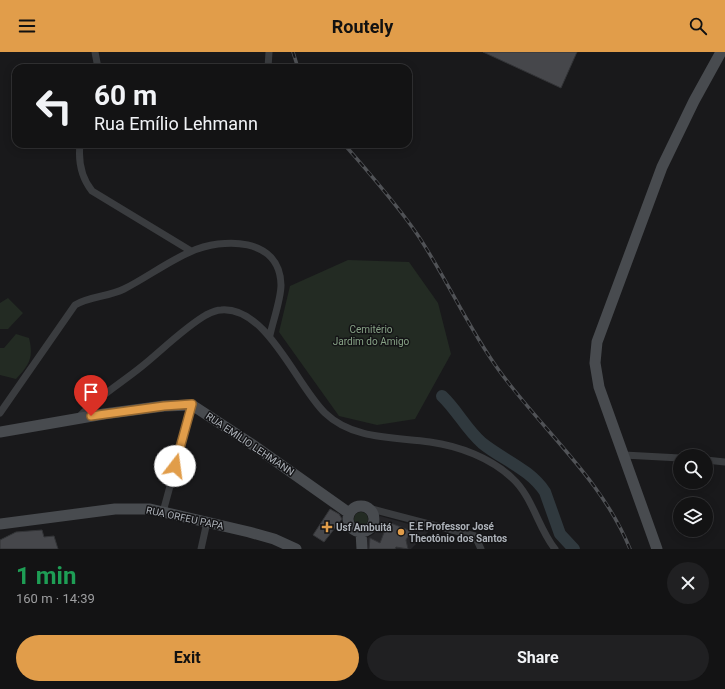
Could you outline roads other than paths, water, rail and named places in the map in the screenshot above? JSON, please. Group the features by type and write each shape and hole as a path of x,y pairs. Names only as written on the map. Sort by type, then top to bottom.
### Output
{"main road":[{"path":"657,549 599,387 595,363 596,342 662,167 694,101 721,52"},
{"path":"0,432 78,418 164,406 192,404"},
{"name":"RUA EMÍLIO LEHMANN","path":"192,404 349,513"},
{"path":"360,505 375,511 374,524 371,528 360,532 355,531 349,525 349,513 356,506 360,505"},
{"name":"RUA ORFEU PAPA","path":"0,524 116,509 150,509 274,539 296,549"},
{"path":"360,532 362,549"}],"street":[{"path":"95,52 97,64"},
{"path":"268,64 269,52"},
{"path":"80,148 80,166 82,176 92,191 191,251"},
{"path":"0,413 75,305 84,300 110,295 124,289 191,251 218,245 237,243 264,250 274,261 279,272 281,286 270,335"},
{"path":"78,418 118,383 207,315 219,310 228,310 241,314 270,335 305,390 325,413 349,430 394,439 431,442 451,447 485,459 500,468 513,478 524,494 555,549"},
{"path":"162,512 192,404"},
{"path":"624,455 673,458"},
{"path":"713,461 725,462"},
{"path":"375,511 475,536 480,549"},
{"path":"201,549 207,522"}],"waterway":[{"path":"442,396 476,438 524,471 539,484 545,492 560,534 574,549"}],"railway":[{"path":"293,52 297,64"},
{"path":"347,148 409,222 428,250 466,319 487,353 515,391 570,455 604,500 630,549"}],"place":[{"name":"Usf Ambuitá","path":"327,527"},
{"name":"E.E Professor José Theotônio dos Santos","path":"401,532"}],"park label":[{"name":"Cemitério Jardim do Amigo","path":"371,334"}]}
